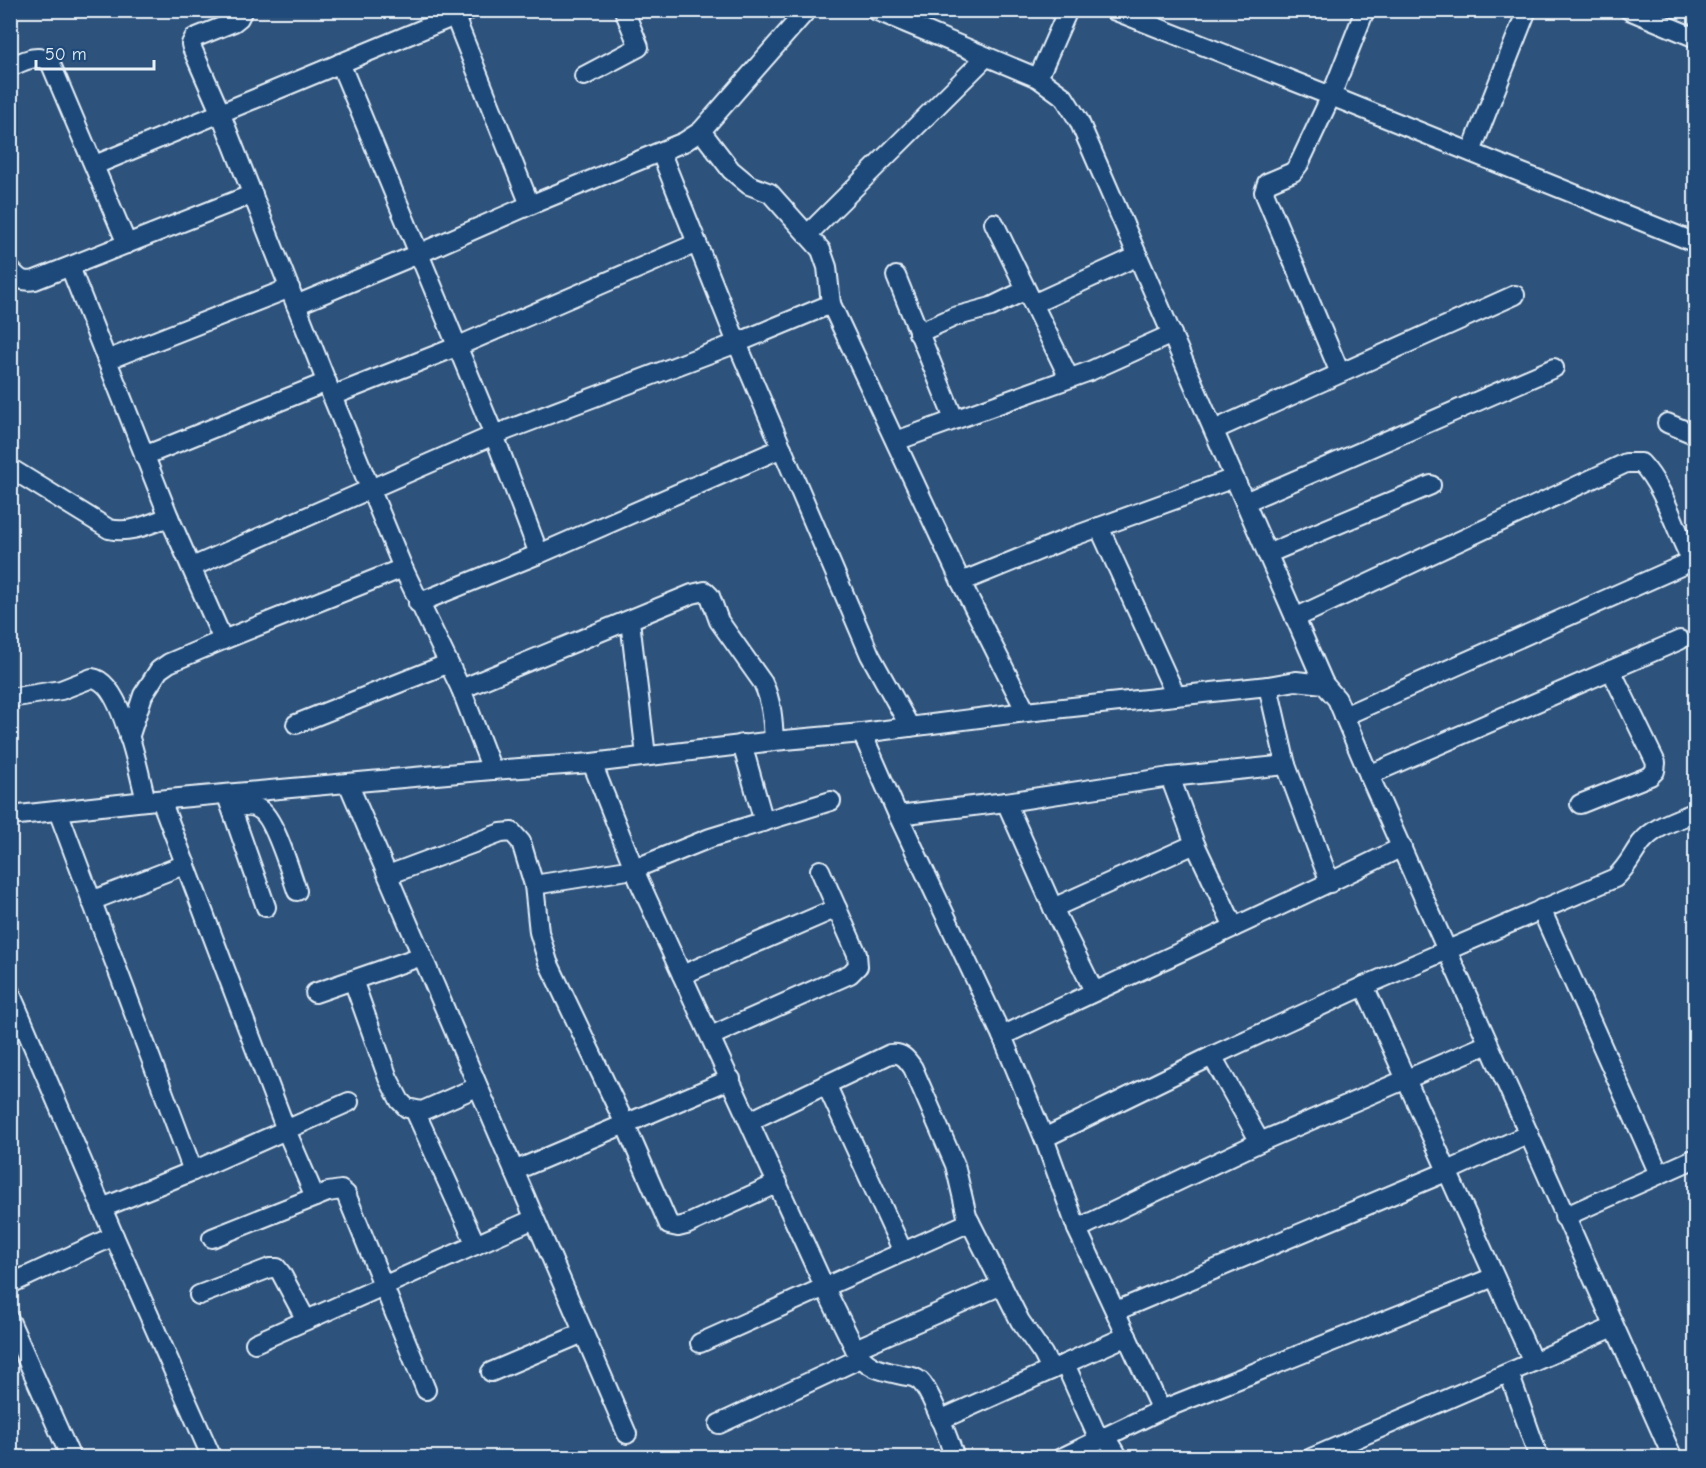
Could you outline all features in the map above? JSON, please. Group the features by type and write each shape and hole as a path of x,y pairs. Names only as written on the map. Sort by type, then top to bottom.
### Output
{"street":[{"path":"243,10 234,22 197,36 191,44 403,568 447,664 461,689 492,770"},
{"path":"584,76 639,47 624,10"},
{"path":"107,360 418,254 530,204 684,142 701,131 807,10"},
{"path":"875,10 904,16 986,57 1038,78 1064,97 1079,121 1324,684 1337,699 1564,1217 1673,1458"},
{"path":"1038,78 1068,10"},
{"path":"1113,10 1695,243"},
{"path":"1340,373 1264,192 1267,183 1293,172 1299,164 1332,96 1365,10"},
{"path":"1471,152 1527,10"},
{"path":"1629,10 1695,38"},
{"path":"95,165 462,14 530,204"},
{"path":"10,67 34,57 50,62 127,244"},
{"path":"808,234 986,57"},
{"path":"340,63 494,435 539,554"},
{"path":"701,131 731,170 749,185 770,193 821,250 825,258 831,304 961,582 1026,712"},
{"path":"661,153 737,343 870,654 910,727"},
{"path":"10,269 20,280 29,281 253,194"},
{"path":"993,224 1070,378"},
{"path":"144,456 330,389 456,347 698,243"},
{"path":"918,333 954,317 1030,297 1138,256"},
{"path":"70,267 169,517 223,639"},
{"path":"896,276 954,419"},
{"path":"1214,430 1515,295"},
{"path":"192,567 494,435 737,343 831,304"},
{"path":"896,441 1070,378 1172,334"},
{"path":"1245,502 1554,368"},
{"path":"1667,423 1695,435"},
{"path":"418,603 539,554 782,448"},
{"path":"1295,618 1626,463 1641,463 1653,475 1694,562 1344,716"},
{"path":"10,468 109,529 119,532 130,531 169,517"},
{"path":"961,582 1234,477"},
{"path":"1267,554 1431,485"},
{"path":"1099,527 1176,696"},
{"path":"129,738 143,695 159,670 187,654 403,568"},
{"path":"461,689 701,591 707,593 719,621 768,693 774,741"},
{"path":"630,621 646,756"},
{"path":"1369,775 1680,640"},
{"path":"296,724 447,664"},
{"path":"1580,804 1650,776 1655,771 1656,763 1611,670"},
{"path":"10,698 61,690 85,679 96,678 105,686 120,710 154,800 186,864 286,1130 315,1197"},
{"path":"12,811 58,811 154,800 228,800 348,783 592,763 742,744 862,733 1296,681 1324,684"},
{"path":"1268,686 1286,765 1330,883"},
{"path":"862,733 1002,1036 1044,1138 1077,1229 1161,1410"},
{"path":"742,744 764,822"},
{"path":"592,763 634,869 824,1286 858,1354 876,1370 913,1377 920,1381 940,1420 955,1458"},
{"path":"898,815 1006,802 1170,777 1286,765"},
{"path":"1170,777 1195,844 1234,927"},
{"path":"348,783 627,1434"},
{"path":"228,800 259,808 266,814 276,834 297,891"},
{"path":"228,800 266,907"},
{"path":"534,885 634,869 688,846 831,801"},
{"path":"1006,802 1053,908 1094,991"},
{"path":"58,811 193,1171"},
{"path":"1044,1138 1212,1056 1364,986 1615,878 1626,868 1642,843 1652,833 1666,823 1695,812"},
{"path":"388,875 508,831 516,834 521,842 534,885 539,932 548,962 625,1124 669,1225 678,1227 686,1224 778,1183"},
{"path":"1053,908 1195,844"},
{"path":"1002,1036 1402,847"},
{"path":"91,901 186,864"},
{"path":"711,1036 855,970 859,961 820,870"},
{"path":"682,975 837,908"},
{"path":"1541,909 1659,1174"},
{"path":"315,993 422,956"},
{"path":"353,980 394,1092 407,1108 415,1111 430,1108 477,1087"},
{"path":"1364,986 1533,1362"},
{"path":"10,992 212,1458"},
{"path":"1077,1229 1260,1142 1488,1044"},
{"path":"750,1121 890,1054 896,1053 906,1059 913,1068 954,1166 964,1208 970,1222 1020,1322 1043,1354 1058,1367 1103,1438 1119,1458"},
{"path":"1212,1056 1260,1142"},
{"path":"514,1170 731,1079"},
{"path":"826,1084 903,1252"},
{"path":"102,1208 193,1171 349,1102"},
{"path":"415,1111 476,1245"},
{"path":"1116,1311 1446,1172 1528,1134"},
{"path":"1564,1217 1695,1158"},
{"path":"212,1238 315,1197 334,1190 341,1190 346,1194 426,1390"},
{"path":"255,1343 534,1219"},
{"path":"700,1343 970,1222"},
{"path":"10,1284 114,1236"},
{"path":"199,1295 266,1269 277,1268 306,1320"},
{"path":"1061,1458 1161,1410 1494,1277"},
{"path":"719,1424 1002,1285"},
{"path":"10,1320 71,1458"},
{"path":"1314,1457 1614,1327"},
{"path":"491,1372 583,1333"},
{"path":"940,1420 1127,1336"},
{"path":"1509,1373 1539,1458"}]}
